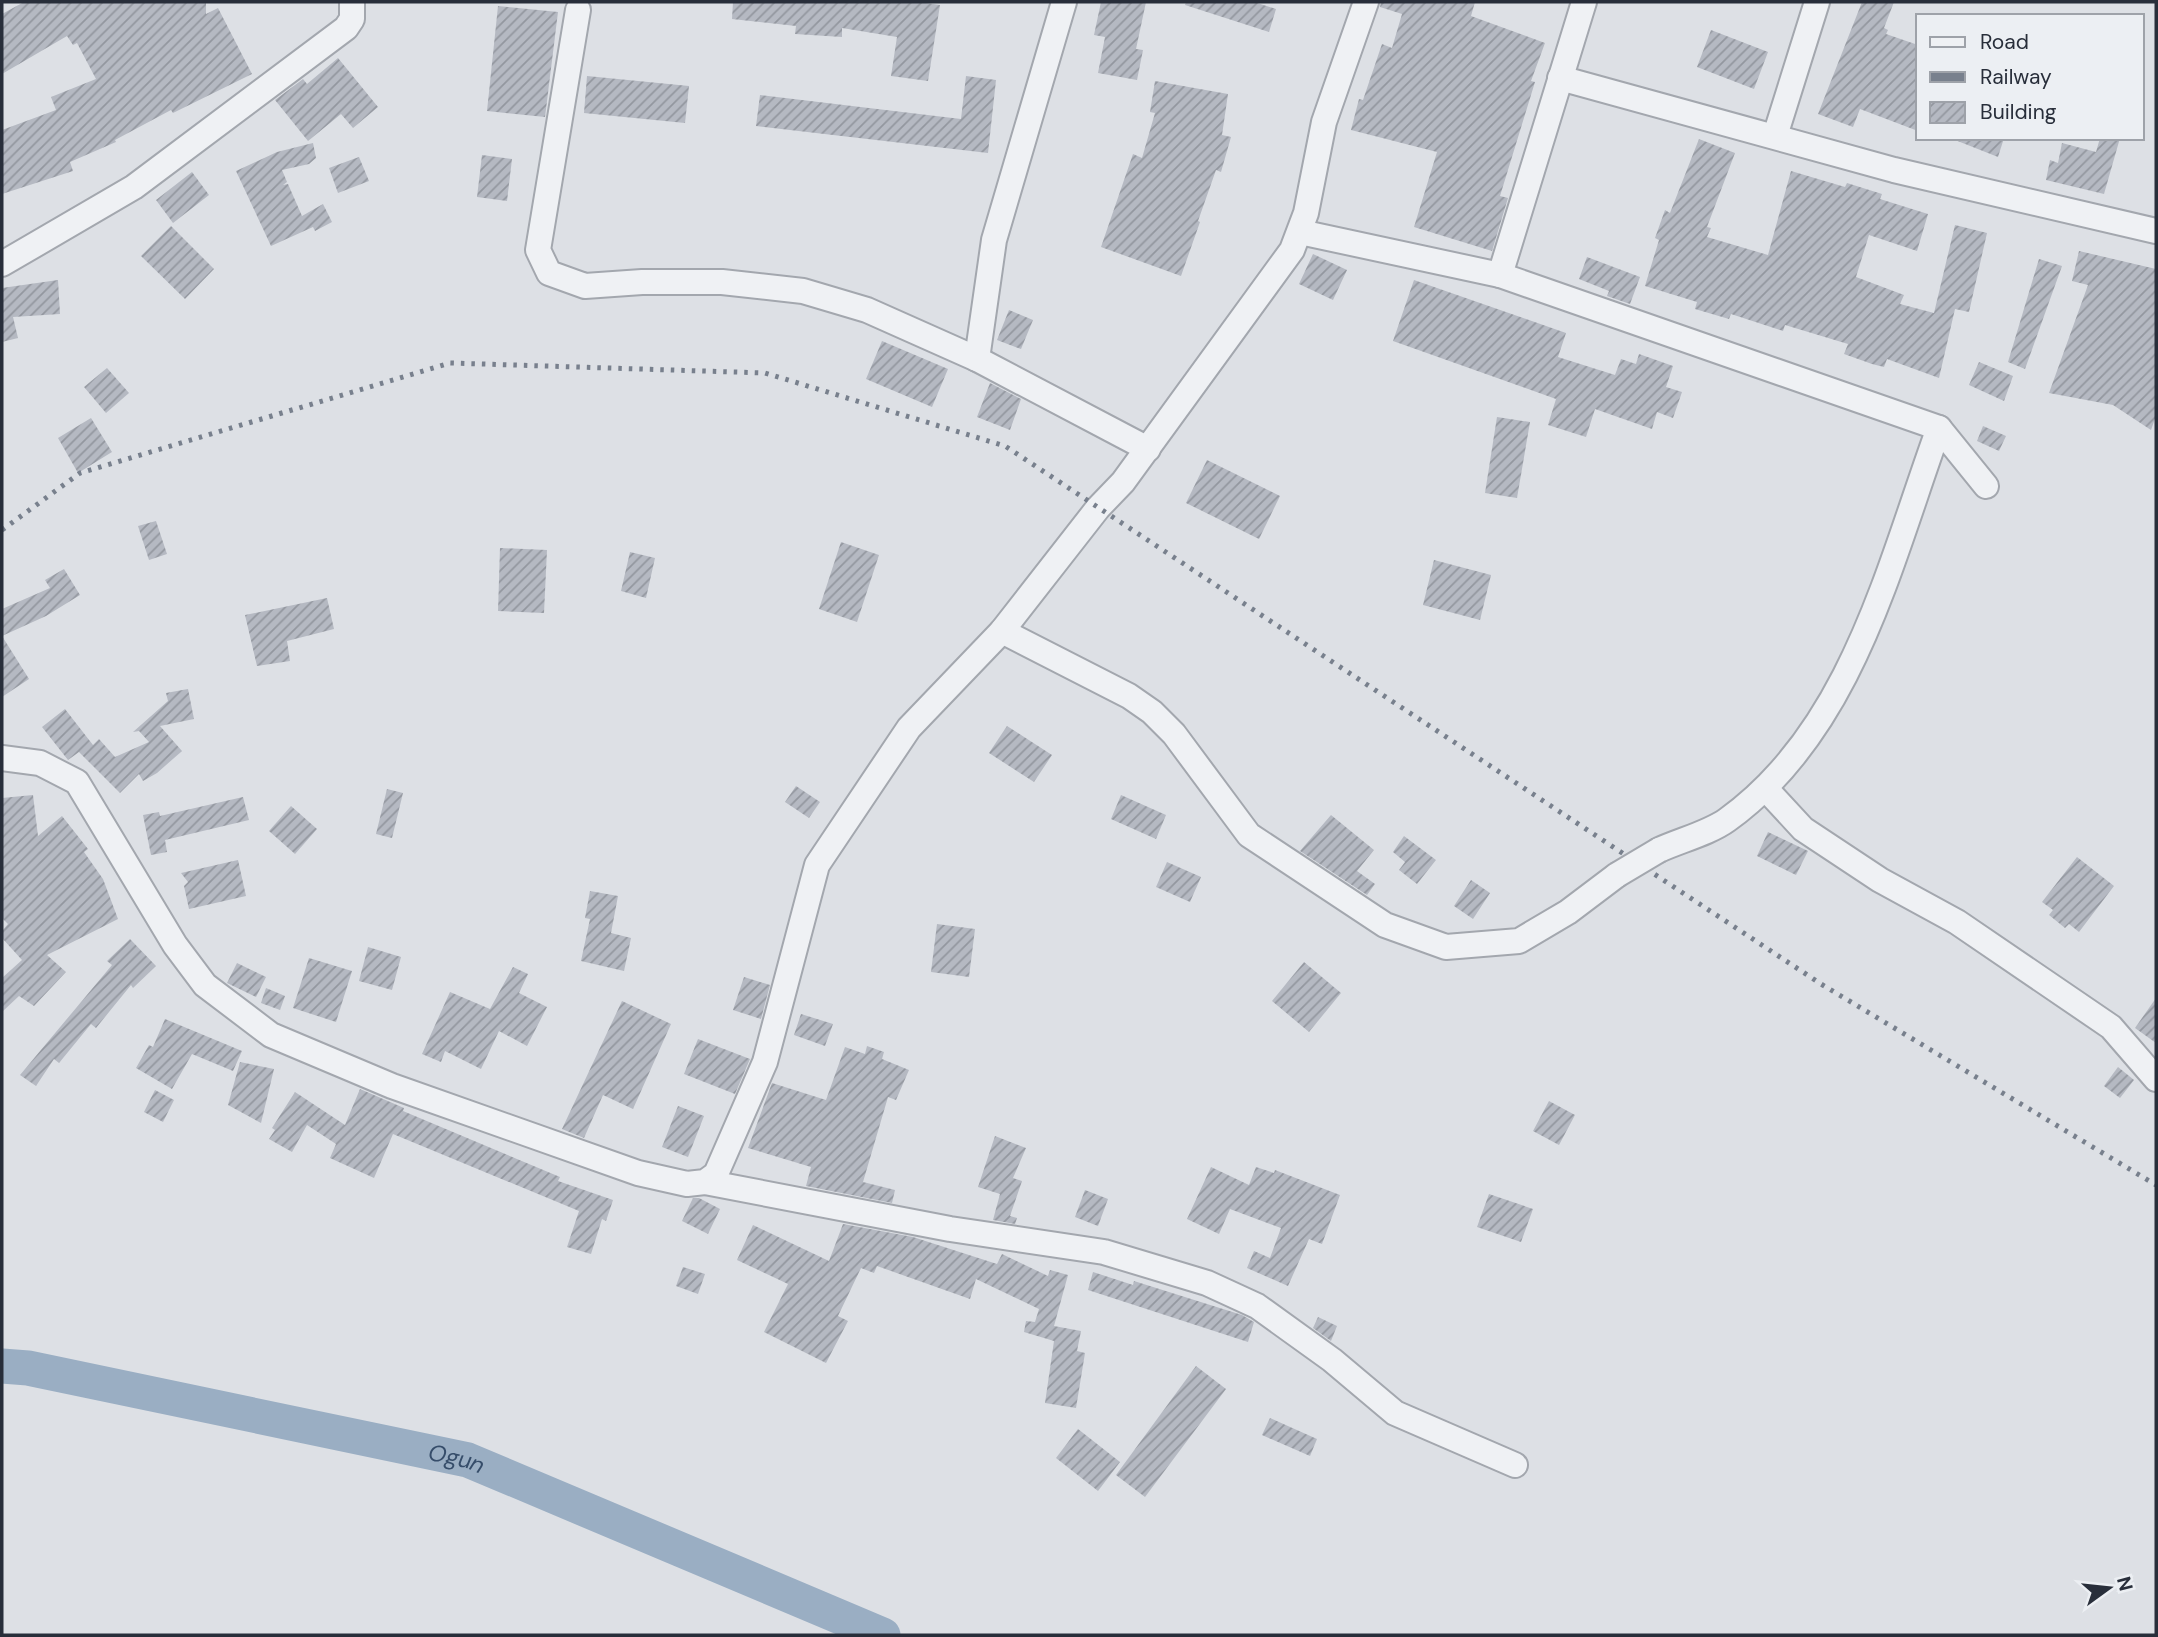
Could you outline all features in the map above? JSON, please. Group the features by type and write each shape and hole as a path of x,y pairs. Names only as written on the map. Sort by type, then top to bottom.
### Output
{"street":[{"path":"2,264 134,187 346,28 352,19 352,2"},
{"path":"977,359 994,240 1064,2"},
{"path":"705,1182 716,1174 765,1062 817,865 909,728 1002,631 1148,449 1275,277 1300,232 1324,122 1366,2"},
{"path":"1500,275 1584,2"},
{"path":"1774,136 1818,2"},
{"path":"578,10 538,250 549,273 585,286 642,282 722,282 803,291 867,310 977,359 1148,449"},
{"path":"1560,78 1894,170 2156,231"},
{"path":"1300,232 1500,275 1939,428 1986,486"},
{"path":"1002,631 1129,696 1152,712 1174,734 1249,835 1385,925 1446,947 1497,946 1519,941 1568,912 1617,875 1659,850 1725,822 1766,789 1814,730 1856,657 1939,428"},
{"path":"2,758 40,763 77,782 175,945 205,985 271,1035 392,1086 638,1172 687,1184 705,1182 950,1229 1104,1252 1207,1283 1258,1306 1332,1360 1395,1413 1515,1465"},
{"path":"1766,789 1803,829 1880,880 1958,922 2110,1027 2156,1079"}],"building":[{"path":"24,2 206,2 206,14 218,8 252,74 173,113 171,110 115,140 116,142 70,162 73,171 2,194 2,130 56,110 51,97 96,79 77,43 73,45 67,36 2,74 2,14"},
{"path":"733,2 919,2 940,5 928,81 891,76 897,37 842,28 842,37 795,34 796,26 732,19"},
{"path":"1101,2 1146,2 1136,49 1143,50 1137,80 1098,73 1105,37 1094,35"},
{"path":"1186,2 1254,2 1276,9 1269,32 1185,5"},
{"path":"1381,2 1475,2 1471,16 1545,43 1531,81 1535,82 1500,196 1508,198 1492,251 1414,227 1437,152 1351,130 1359,99 1363,100 1382,44 1392,48 1402,14 1380,7"},
{"path":"1862,2 1894,2 1884,28 1888,30 1886,34 1916,44 1916,130 1860,109 1853,127 1818,114"},
{"path":"498,6 558,12 545,117 487,111"},
{"path":"1711,30 1768,52 1754,89 1697,67"},
{"path":"338,58 378,107 353,128 341,114 308,141 275,100 303,79 307,84"},
{"path":"587,76 689,86 685,123 584,113"},
{"path":"966,76 996,80 988,153 756,126 760,95 961,119"},
{"path":"1155,81 1228,94 1222,135 1231,137 1221,172 1216,170 1181,276 1101,247 1133,154 1142,158 1155,113 1150,112"},
{"path":"1699,139 1735,153 1707,227 1711,228 1707,237 1768,255 1791,171 1845,187 1847,183 1882,194 1880,199 1928,214 1917,251 1869,235 1856,277 1904,295 1900,304 1934,313 1955,225 1987,233 1969,312 1955,309 1939,378 1887,359 1884,367 1872,364 1844,354 1848,344 1785,325 1783,331 1731,314 1729,319 1695,309 1697,302 1645,286 1659,240 1655,238 1665,210 1670,213"},
{"path":"1955,140 2003,140 1998,157"},
{"path":"2099,140 2119,140 2104,194 2046,180 2050,160 2058,163 2062,143 2096,152"},
{"path":"313,143 316,158 309,164 282,170 287,182 283,185 288,184 302,216 323,204 332,222 315,231 313,227 271,246 236,171 277,152"},
{"path":"482,155 512,159 507,201 477,197"},
{"path":"359,157 369,181 338,193 329,168"},
{"path":"192,172 209,195 173,223 156,200"},
{"path":"171,226 214,269 185,299 141,256"},
{"path":"2079,251 2156,269 2156,416 2151,430 2113,405 2049,393 2088,285 2072,281"},
{"path":"1313,254 1347,270 1333,300 1299,284"},
{"path":"1587,257 1640,277 1630,304 1607,296 1609,291 1579,279"},
{"path":"2039,259 2062,266 2025,369 2008,362"},
{"path":"58,280 60,314 13,317 18,338 2,342 2,288"},
{"path":"1414,280 1566,333 1558,357 1615,375 1621,359 1636,364 1639,354 1673,366 1666,387 1682,392 1673,418 1657,412 1652,429 1595,409 1586,437 1548,425 1556,399 1393,341"},
{"path":"1009,310 1033,320 1021,349 997,340"},
{"path":"882,341 948,369 932,407 866,379"},
{"path":"1979,362 2013,376 2004,401 1969,385"},
{"path":"107,368 129,393 106,413 84,387"},
{"path":"990,383 1021,399 1010,430 977,417"},
{"path":"1497,417 1530,422 1517,498 1485,493"},
{"path":"91,418 112,452 78,473 58,438"},
{"path":"1983,426 2006,436 1999,451 1977,441"},
{"path":"1207,460 1280,496 1259,539 1186,503"},
{"path":"156,521 167,554 149,560 138,526"},
{"path":"841,542 879,555 857,622 819,609"},
{"path":"500,548 547,550 544,613 498,611"},
{"path":"630,552 655,558 646,598 621,591"},
{"path":"1434,560 1491,575 1480,620 1423,605"},
{"path":"64,569 80,595 46,616 2,636 2,609 50,588 45,580"},
{"path":"327,598 334,629 287,641 290,661 257,666 245,615"},
{"path":"2,636 29,679 2,697"},
{"path":"188,689 194,719 160,726 182,751 157,773 143,781 139,774 120,793 79,752 68,760 42,727 65,709 93,745 99,739 115,757 149,742 139,731 133,732 168,701 166,693"},
{"path":"1007,726 1052,755 1034,782 989,753"},
{"path":"796,786 820,802 809,818 785,802"},
{"path":"387,789 403,793 392,838 376,834"},
{"path":"33,795 38,836 62,816 88,849 84,852 103,879 118,919 47,955 66,972 34,1006 19,996 2,1012 2,978 22,960 2,938 2,931 8,924 2,918 2,798"},
{"path":"1121,795 1166,815 1156,839 1111,819"},
{"path":"243,797 249,820 165,840 167,852 151,855 143,815 159,812 160,816"},
{"path":"291,806 317,829 295,854 269,831"},
{"path":"1331,815 1374,850 1357,871 1375,884 1367,895 1300,851"},
{"path":"1768,832 1808,851 1796,875 1757,856"},
{"path":"1404,836 1436,860 1417,884 1399,870 1405,862 1393,852"},
{"path":"2077,857 2114,886 2079,932 2069,924 2065,928 2049,915 2053,910 2042,902"},
{"path":"238,860 246,896 189,909 184,886 188,882 181,873"},
{"path":"1167,862 1201,877 1190,902 1156,887"},
{"path":"1471,880 1490,893 1473,919 1454,906"},
{"path":"590,891 618,896 611,933 631,938 624,971 581,961 590,919 585,918"},
{"path":"937,924 975,929 969,977 931,972"},
{"path":"130,939 156,966 133,988 131,985 96,1028 91,1024 59,1063 54,1059 36,1086 20,1075 112,965 107,961"},
{"path":"368,947 401,957 392,990 359,981"},
{"path":"309,958 352,971 336,1022 293,1008"},
{"path":"1304,962 1341,993 1309,1032 1272,1001"},
{"path":"237,963 266,977 256,997 227,983"},
{"path":"513,967 528,974 519,993 547,1007 527,1046 499,1031 481,1069 445,1051 441,1062 422,1054 450,992 490,1009"},
{"path":"744,977 770,985 761,1019 733,1010"},
{"path":"266,988 285,996 280,1010 261,1003"},
{"path":"2156,998 2156,1043 2135,1028"},
{"path":"622,1001 671,1024 633,1109 603,1095 584,1138 562,1129"},
{"path":"801,1014 833,1024 825,1046 794,1035"},
{"path":"165,1019 242,1051 233,1071 192,1054 172,1089 136,1068 149,1045 153,1047"},
{"path":"698,1039 750,1059 735,1094 684,1074"},
{"path":"867,1046 884,1052 882,1059 909,1070 896,1100 888,1097 863,1182 895,1190 892,1203 806,1186 811,1167 748,1148 772,1083 826,1100 845,1047 865,1054"},
{"path":"240,1062 274,1069 261,1123 228,1105"},
{"path":"2118,1067 2134,1080 2120,1098 2104,1086"},
{"path":"360,1089 404,1108 403,1111 560,1177 558,1181 613,1200 606,1221 602,1219 591,1254 567,1247 579,1211 393,1134 374,1178 330,1158 336,1144 307,1125 292,1152 269,1139 275,1130 272,1128 295,1092 345,1125"},
{"path":"155,1090 174,1100 163,1122 144,1112"},
{"path":"1549,1101 1575,1115 1559,1145 1533,1131"},
{"path":"678,1106 704,1116 688,1157 662,1147"},
{"path":"995,1136 1026,1148 1013,1178 1022,1181 1010,1216 1017,1218 1015,1224 993,1220 1000,1194 978,1187"},
{"path":"1211,1167 1249,1185 1256,1167 1274,1173 1275,1170 1340,1195 1322,1244 1309,1239 1288,1286 1247,1268 1254,1251 1270,1258 1281,1228 1230,1209 1219,1234 1187,1219"},
{"path":"1085,1190 1108,1199 1098,1226 1075,1217"},
{"path":"1489,1194 1533,1209 1521,1242 1477,1227"},
{"path":"693,1198 699,1198 720,1209 708,1234 682,1221"},
{"path":"843,1224 913,1237 997,1264 1002,1254 1048,1276 1050,1270 1068,1275 1054,1326 1081,1331 1077,1351 1085,1353 1076,1408 1045,1403 1054,1341 1024,1332 1026,1321 1035,1322 1039,1309 976,1279 970,1299 877,1266 874,1273 861,1268 838,1316 848,1321 826,1363 764,1332 788,1284 737,1260 753,1225 829,1261"},
{"path":"683,1267 705,1274 698,1294 676,1286"},
{"path":"1093,1272 1133,1285 1134,1281 1242,1315 1254,1322 1248,1342 1088,1290"},
{"path":"1318,1317 1337,1326 1331,1341 1313,1328"},
{"path":"1196,1366 1226,1389 1145,1497 1116,1475"},
{"path":"1270,1418 1317,1439 1310,1456 1262,1435"},
{"path":"1078,1429 1120,1462 1098,1491 1056,1458"}],"waterway":[{"name":"Ogun","path":"2,1366 28,1368 468,1460 883,1635"}],"railway":[{"path":"2,530 80,473 450,363 765,373 1005,446 1821,984 2156,1185"}]}
